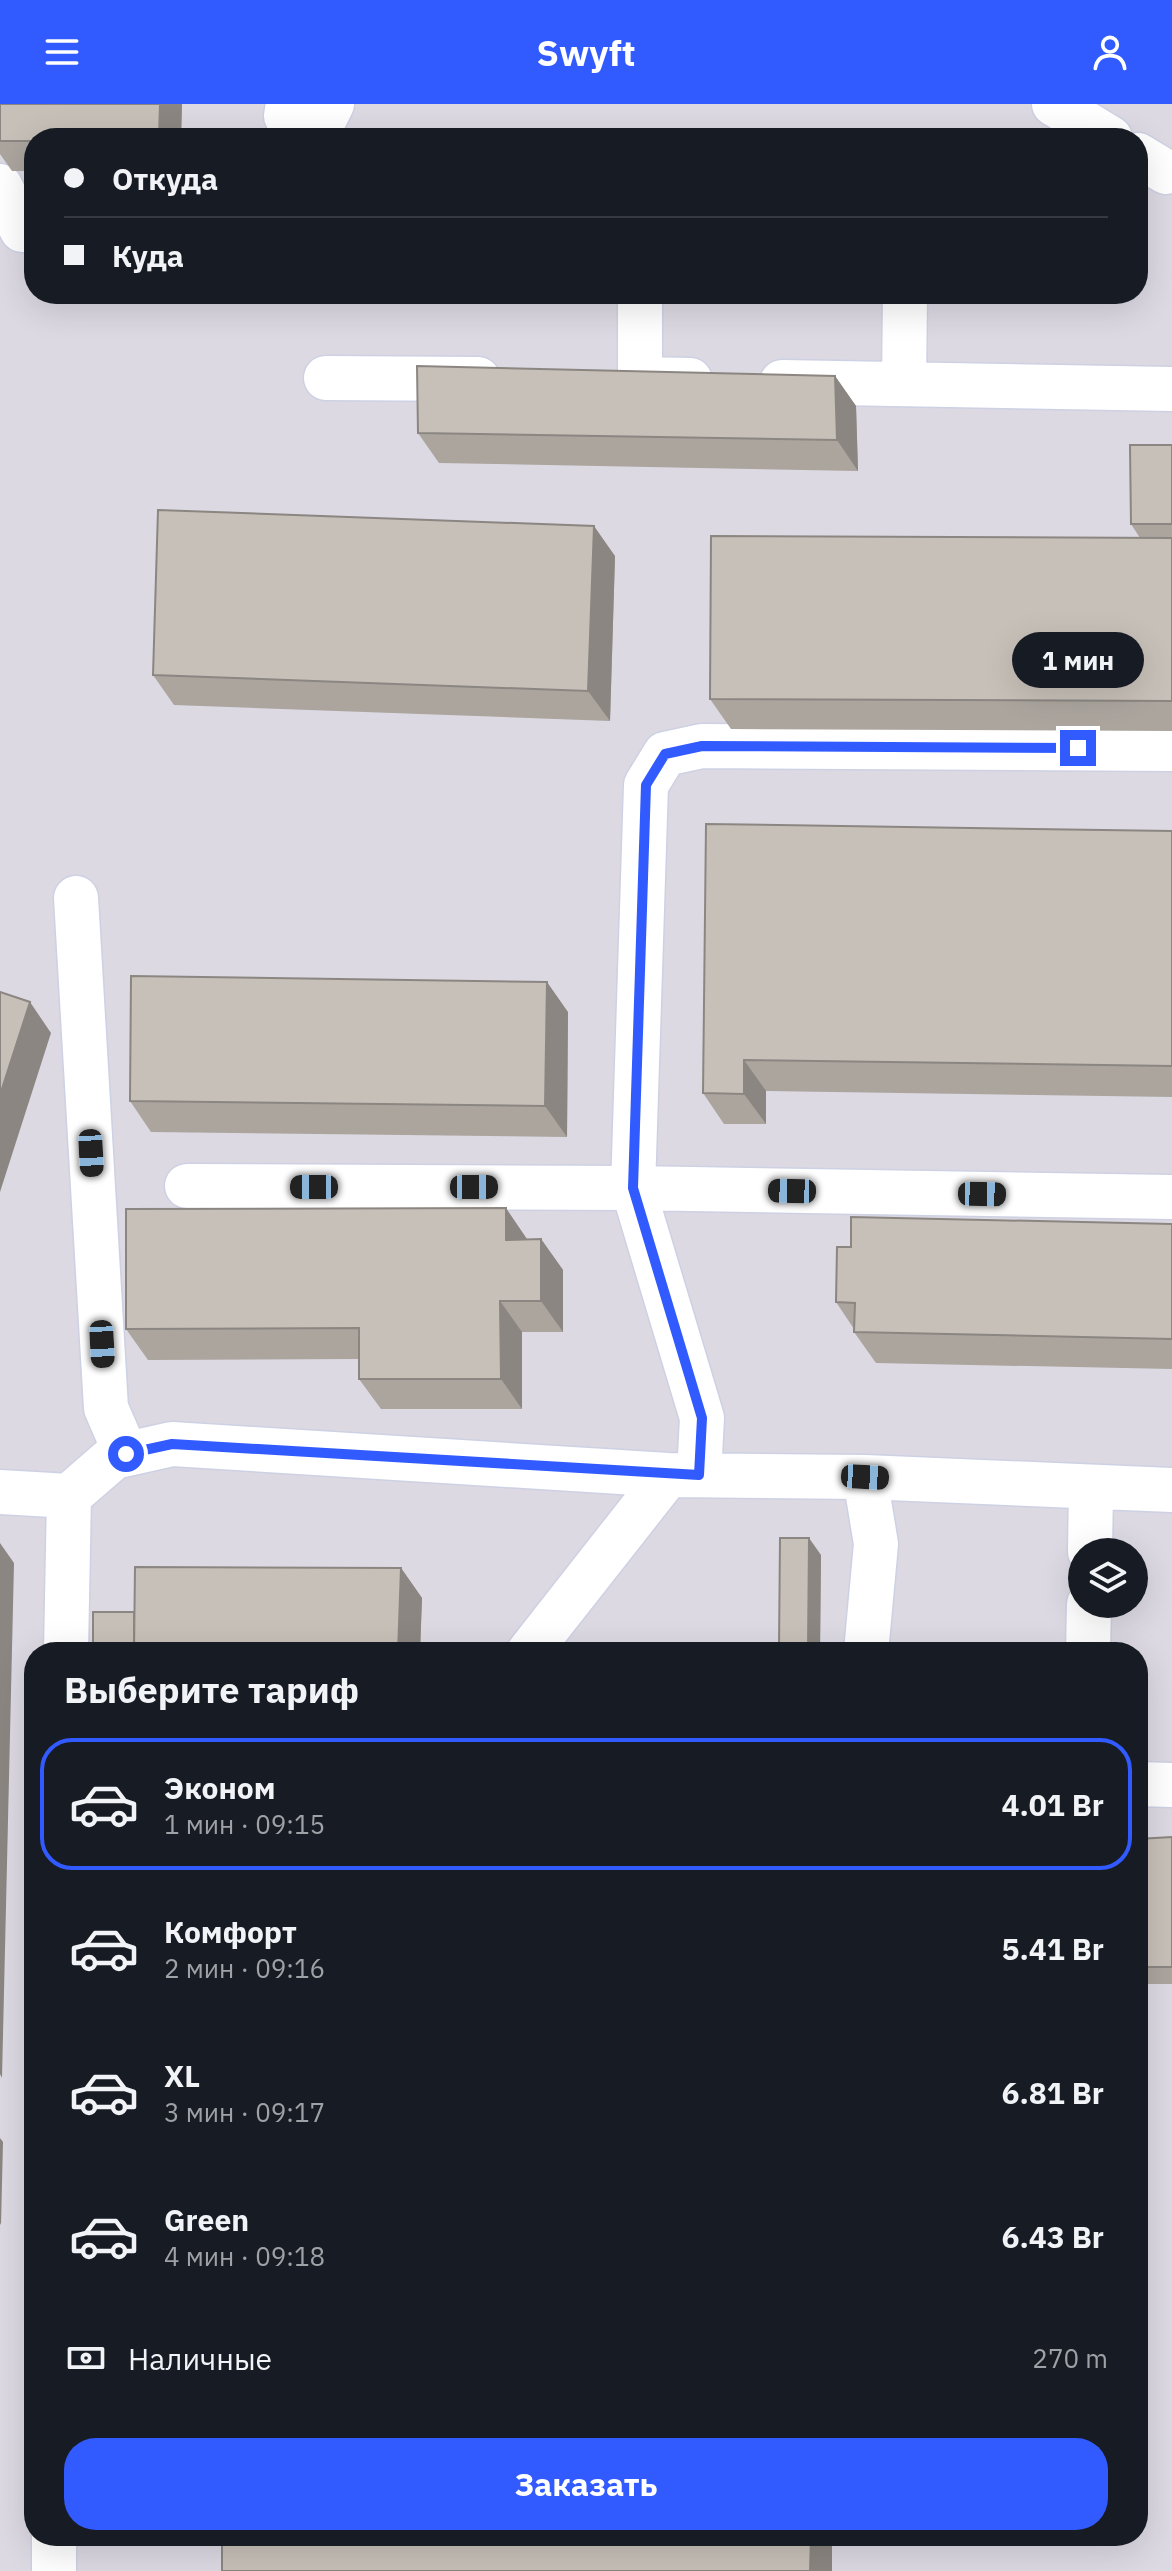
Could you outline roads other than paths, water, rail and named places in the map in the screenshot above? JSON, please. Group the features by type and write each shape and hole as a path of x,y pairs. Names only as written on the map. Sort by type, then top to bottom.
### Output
{"lane":[{"path":"288,104 286,116 320,128 332,104"},
{"path":"1054,104 1094,128"},
{"path":"0,186 24,230"},
{"path":"638,304 624,379 1172,389"},
{"path":"904,384 905,304"},
{"path":"326,378 514,379"},
{"path":"544,1642 683,1475 702,1418 633,1188 646,785 665,754 702,746 1172,749"},
{"path":"76,898 106,1408 126,1454"},
{"path":"187,1186 633,1188 1172,1197"},
{"path":"0,1492 69,1496 114,1457 172,1444 683,1475 865,1477 1172,1490"},
{"path":"865,1477 876,1544 867,1642"},
{"path":"1090,1538 1091,1488"},
{"path":"66,1642 69,1496"},
{"path":"1088,1642 1089,1618"},
{"path":"1148,1784 1172,1785"},
{"path":"54,2546 54,2571"}]}
